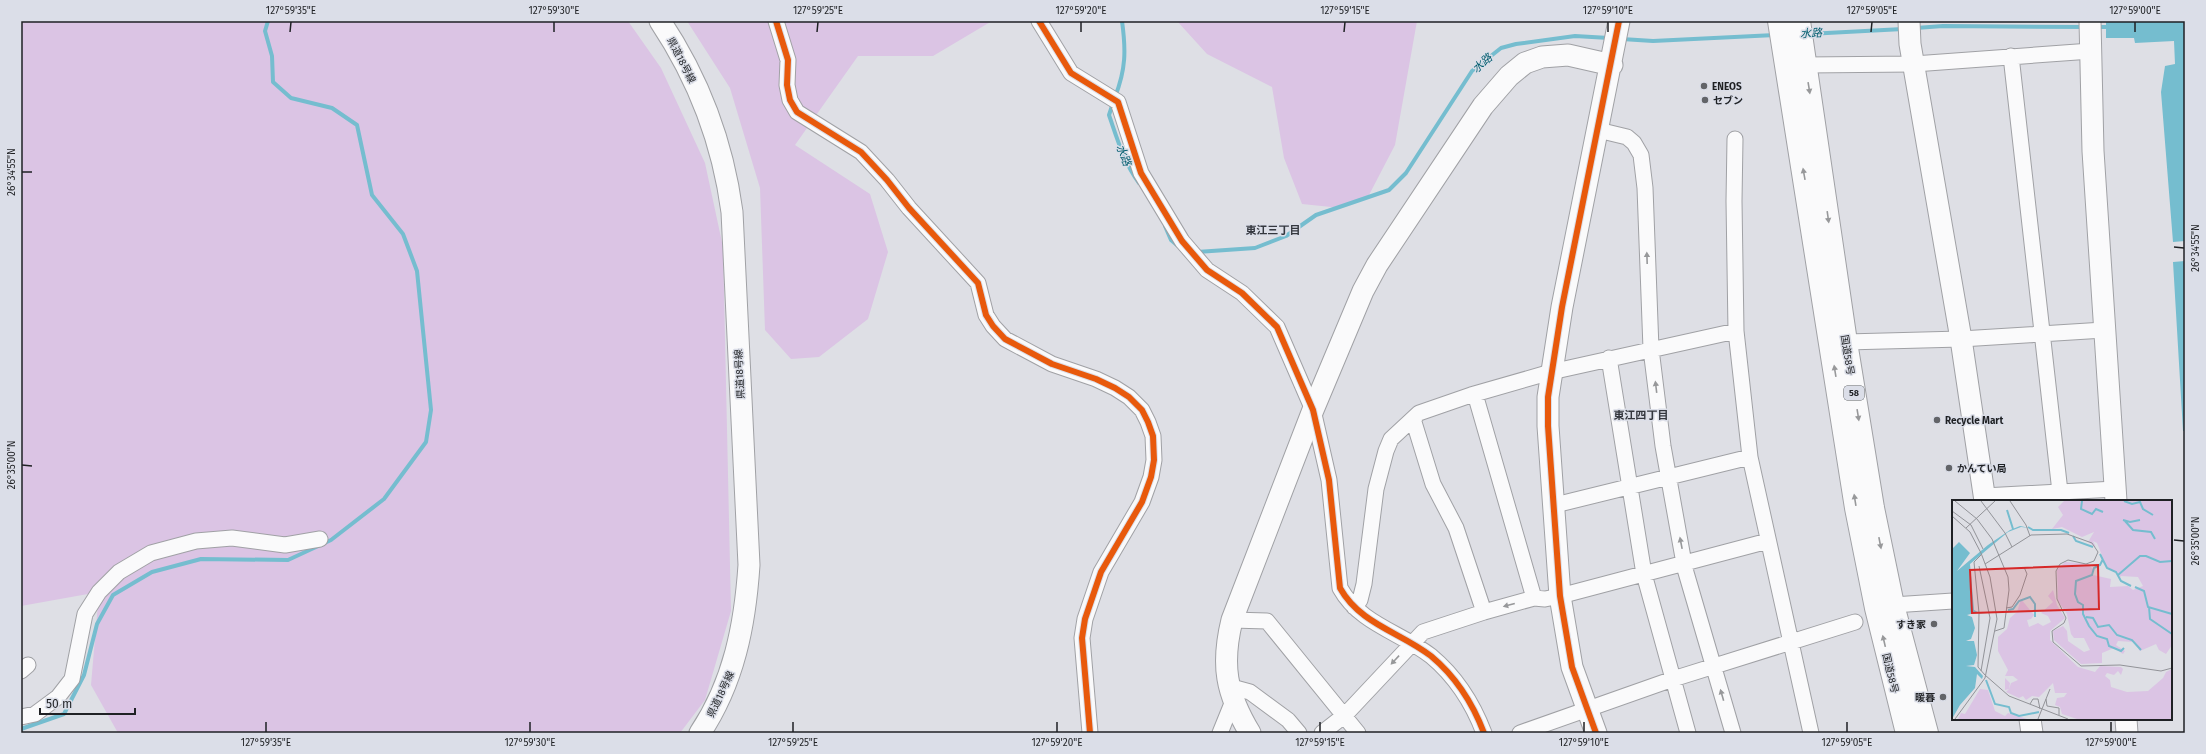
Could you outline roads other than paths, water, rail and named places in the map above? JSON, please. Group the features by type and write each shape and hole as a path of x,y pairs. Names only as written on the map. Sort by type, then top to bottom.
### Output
{"highway":[{"name":"国道58号","path":"1779,21 1797,55 1874,508 1893,605 1927,733"},
{"name":"国道58号","path":"1799,21 1797,55 1856,508 1876,608 1907,733"}],"street":[{"name":"県道18号線","path":"660,21 674,43 710,120 725,173 732,212 749,550 744,617 735,659 713,712 700,733"},
{"path":"776,21 788,60 787,85 790,100 797,112 861,152 887,180 909,208 978,283 986,315 1005,339 1052,364 1115,388 1130,397 1142,410 1148,422 1153,436 1154,460 1151,477 1142,502 1101,572 1085,619 1082,638 1090,733"},
{"path":"1039,21 1071,73 1118,102 1142,173 1182,242 1207,270 1242,293 1277,327 1313,410 1329,480 1340,588 1347,600 1354,607 1430,656 1462,689 1479,719 1484,733"},
{"path":"1797,55 1912,54 2011,56 2090,36 2093,151 2115,495 2060,492 1985,499 1961,339 1912,54 1909,21"},
{"path":"1596,733 1572,667 1560,596 1555,504 1548,426 1551,372 1619,23"},
{"path":"1250,733 1231,693 1225,657 1232,620 1313,410 1357,304 1377,264 1495,90 1509,76 1525,63 1542,57 1568,55 1613,57"},
{"path":"2011,56 2060,492"},
{"path":"1598,130 1627,137 1634,143 1641,155 1645,188 1651,349 1668,476 1684,564 1733,733"},
{"path":"1735,139 1734,201 1736,331 1750,457 1811,733"},
{"path":"1846,342 1961,339 2042,332 2104,330"},
{"path":"1354,607 1360,600 1364,584 1376,489 1386,451 1391,440 1419,414 1475,394 1551,372 1736,331"},
{"path":"1609,358 1644,574 1688,733"},
{"path":"1475,394 1534,598"},
{"path":"1414,419 1433,484 1456,528 1484,612"},
{"path":"1555,504 1750,457"},
{"path":"21,717 35,714 58,697 72,679 85,614 99,592 119,572 151,553 196,541 232,538 285,545 320,539"},
{"path":"1322,733 1345,714 1423,632 1484,612 1534,598 1545,599 1560,596 1768,541"},
{"path":"1893,605 1952,601"},
{"path":"1232,620 1267,621 1345,714 1358,733"},
{"path":"1520,733 1673,678 1855,622"},
{"path":"1231,693 1250,692 1288,720 1299,733"},
{"path":"1220,733 1231,693"},
{"path":"2030,720 2032,733"},
{"path":"2126,720 2127,733"}],"water":[{"path":"2106,21 2185,21 2185,241 2173,242 2161,92 2165,66 2175,64 2174,41 2135,43 2134,38 2106,38"},
{"path":"2185,261 2185,431 2183,431 2173,262"}],"waterway":[{"path":"21,729 64,714 84,675 97,624 113,595 152,572 201,559 288,560 331,540 384,499 426,442 431,410 417,271 403,234 372,195 357,125 332,108 291,98 273,82 272,56 265,31 268,21"},
{"name":"水路","path":"1115,97 1119,87 1124,59 1122,21"},
{"name":"水路","path":"1916,28 1943,26 2085,27"},
{"name":"水路","path":"2096,27 2107,27"},
{"name":"水路","path":"1808,34 1903,29"},
{"name":"水路","path":"1622,39 1653,41 1775,35"},
{"name":"水路","path":"1197,252 1255,248 1286,236 1316,215 1389,190 1406,173 1472,71 1501,48 1516,44 1575,36 1609,38"},
{"name":"水路","path":"1113,103 1109,115 1125,159 1139,183"},
{"name":"水路","path":"1165,226 1171,240 1178,246"}],"place":[{"name":"ENEOS","path":"1704,86"},
{"name":"セブン","path":"1705,100"},
{"name":"Recycle Mart","path":"1937,420"},
{"name":"かんてい局","path":"1949,468"},
{"name":"すき家","path":"1934,624"},
{"name":"暖暮","path":"1943,697"}],"district":[{"name":"東江三丁目","path":"1273,230"},
{"name":"東江四丁目","path":"1641,415"}]}
